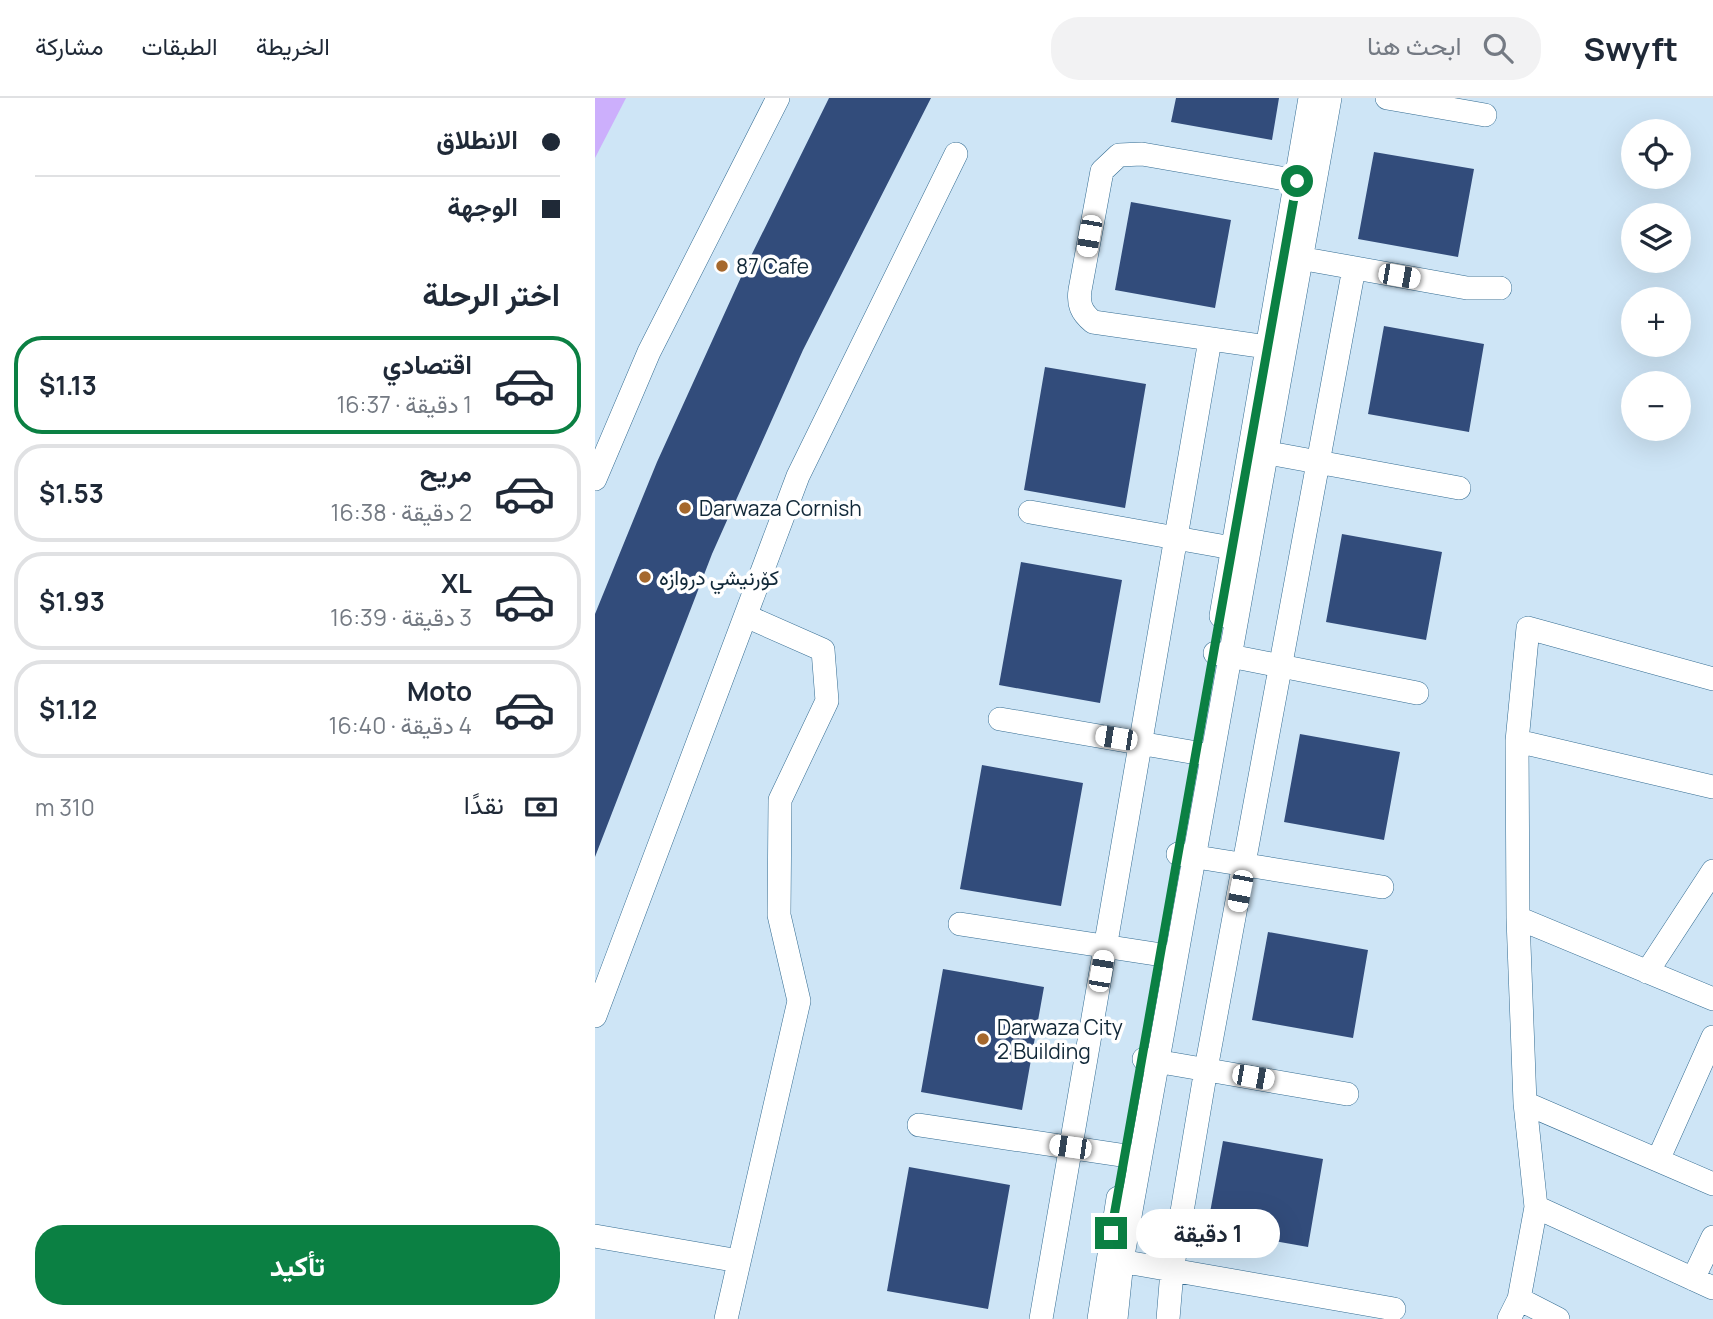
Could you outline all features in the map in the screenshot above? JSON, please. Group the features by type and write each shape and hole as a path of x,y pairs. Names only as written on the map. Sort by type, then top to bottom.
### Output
{"street":[{"path":"595,479 649,352 778,98"},
{"path":"1098,1319 1114,1260 1151,1060 1293,257 1297,181 1310,98"},
{"path":"1116,1319 1114,1260 1126,1156 1151,1060 1162,955 1186,856 1197,753 1222,654 1232,548 1258,451 1268,347 1293,257 1330,98"},
{"path":"1387,98 1485,115"},
{"path":"1268,347 1093,321 1083,313 1078,302 1080,290 1102,171 1109,161 1131,153 1297,181"},
{"path":"595,1016 798,477 956,154"},
{"path":"1293,257 1467,288 1500,288"},
{"path":"1168,1319 1172,1271 1206,1069 1283,666 1354,268"},
{"path":"1041,1319 1210,340"},
{"path":"1258,451 1459,488"},
{"path":"1030,512 1232,548"},
{"path":"726,1319 799,1001 779,915 780,800 827,701 823,650 745,616"},
{"path":"1558,1319 1514,1309 1536,1207 1525,1103 1518,918 1517,741 1528,628 1713,679"},
{"path":"1222,654 1417,693"},
{"path":"1000,719 1197,753"},
{"path":"1517,741 1713,787"},
{"path":"1186,856 1382,887"},
{"path":"1647,972 1713,872"},
{"path":"1518,918 1713,999"},
{"path":"960,924 1162,955"},
{"path":"1658,1160 1713,1037"},
{"path":"1151,1060 1347,1094"},
{"path":"1525,1103 1713,1184"},
{"path":"919,1125 1126,1156"},
{"path":"1536,1207 1703,1283 1713,1237"},
{"path":"595,1236 739,1261"},
{"path":"1114,1260 1394,1309"}],"shaded area":[{"path":"595,98 626,98 595,158"}],"building":[{"name":"Darwaza Cornish","path":"829,98 931,98 803,350 712,554 595,857 595,614 657,462 747,264"},
{"path":"1176,98 1279,98 1272,140 1171,122"},
{"path":"1374,152 1474,169 1458,257 1358,239"},
{"path":"1131,202 1231,220 1215,308 1115,290"},
{"path":"1384,326 1484,344 1469,432 1368,414"},
{"path":"1045,367 1146,384 1125,508 1024,490"},
{"path":"1342,534 1442,552 1426,640 1326,622"},
{"path":"1021,562 1122,580 1100,703 999,685"},
{"path":"1300,734 1400,752 1384,840 1284,822"},
{"path":"982,765 1083,783 1061,906 960,889"},
{"path":"1268,932 1368,950 1353,1038 1252,1020"},
{"name":"Darwaza City 2 Building","path":"943,969 1044,987 1022,1110 921,1092"},
{"path":"1223,1141 1323,1159 1308,1247 1207,1229"},
{"path":"909,1167 1010,1185 988,1309 887,1291"}],"place":[{"name":"87 Cafe","path":"722,266"},
{"name":"Darwaza Cornish","path":"685,508"},
{"name":"کۆرنيشي دروازە","path":"645,577"},
{"name":"Darwaza City 2 Building","path":"983,1039"}],"route":[{"path":"1111,1233 1144,1059 1297,181"}]}
